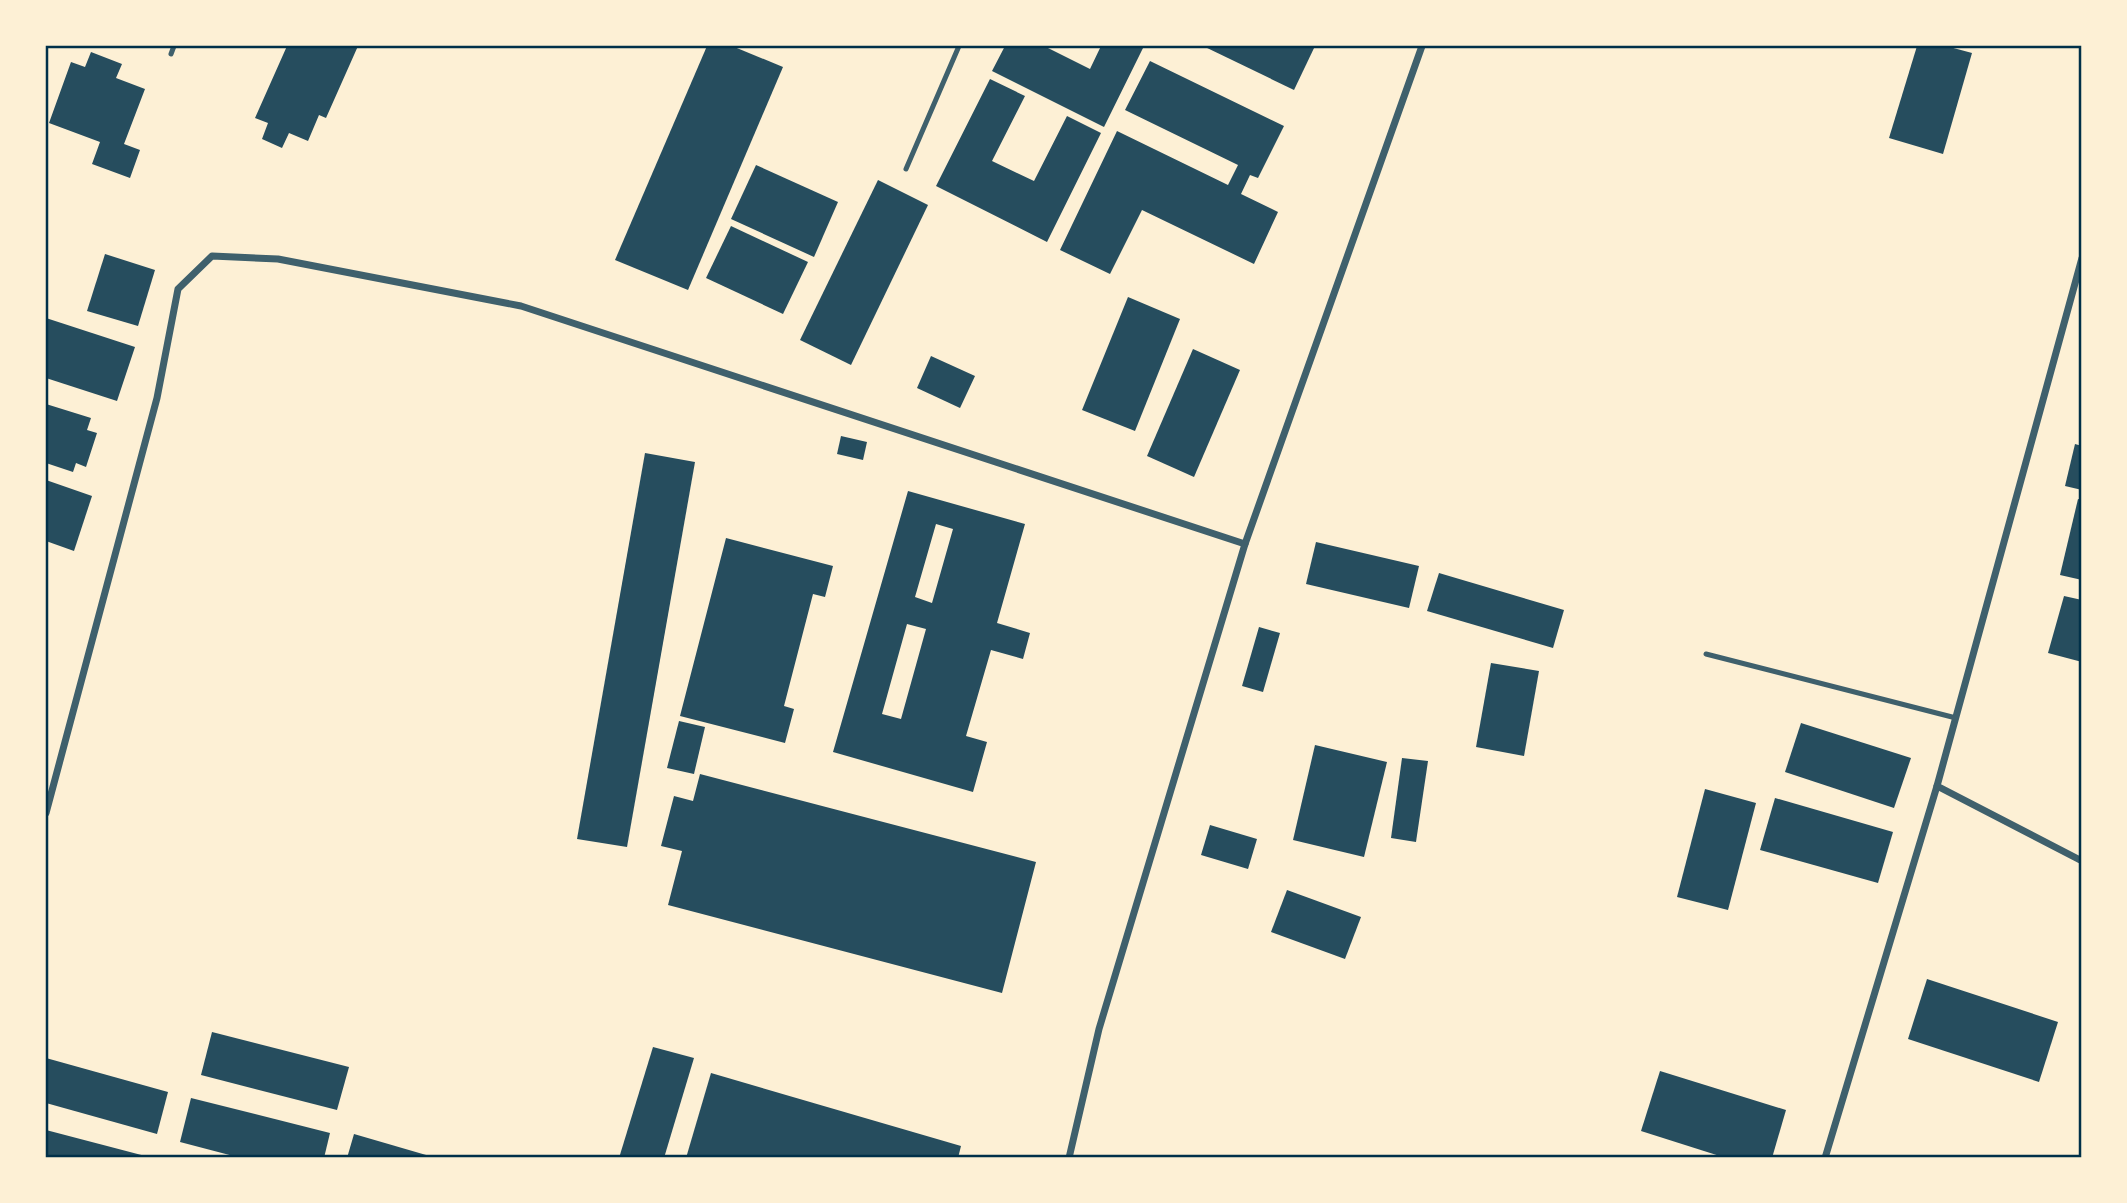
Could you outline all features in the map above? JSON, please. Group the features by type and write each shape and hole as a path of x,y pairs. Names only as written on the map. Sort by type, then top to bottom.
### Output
{"street":[{"path":"1069,1157 1099,1029 1245,544 1422,46"},
{"path":"46,813 157,398 178,289 212,256 278,259 521,306 1245,544"},
{"path":"1825,1157 1937,786 2081,257"},
{"path":"1937,786 2081,861"}],"lane":[{"path":"171,54 174,46"},
{"path":"906,169 959,46"},
{"path":"1706,654 1956,718"}],"building":[{"path":"287,46 358,46 326,118 319,115 308,141 289,133 282,148 262,139 268,123 255,118"},
{"path":"707,46 732,46 783,67 688,290 615,260"},
{"path":"1005,46 1049,46 1048,48 1090,69 1101,46 1144,46 1104,127 992,71"},
{"path":"1203,46 1315,46 1294,90"},
{"path":"1917,46 1946,46 1972,53 1943,154 1889,138"},
{"path":"91,52 122,64 116,78 145,89 124,144 140,150 130,178 92,164 100,142 49,123 71,62 85,67"},
{"path":"1150,61 1284,126 1258,178 1250,175 1241,194 1278,212 1254,264 1142,210 1110,274 1060,250 1117,131 1228,185 1238,165 1125,110"},
{"path":"990,79 1025,96 992,161 1034,181 1067,116 1101,133 1047,242 936,186"},
{"path":"756,165 838,202 814,257 731,219"},
{"path":"878,180 928,205 851,365 800,340"},
{"path":"731,226 808,262 783,314 706,278"},
{"path":"105,254 155,270 138,326 87,311"},
{"path":"1128,297 1180,319 1135,431 1082,410"},
{"path":"46,318 135,347 117,401 46,378"},
{"path":"1193,349 1240,370 1194,477 1147,456"},
{"path":"931,356 975,376 960,408 917,388"},
{"path":"46,404 91,418 87,430 97,433 86,467 76,463 73,472 46,463"},
{"path":"841,436 867,442 863,460 837,454"},
{"path":"2075,444 2082,446 2082,490 2065,486"},
{"path":"645,453 695,462 627,847 577,839"},
{"path":"46,480 92,496 74,551 46,541"},
{"path":"908,491 1025,524 997,623 1030,633 1023,659 991,650 966,736 987,742 973,792 833,752","holes":["936,524 953,529 932,603 915,597","907,624 926,629 901,719 882,714"]},
{"path":"2078,499 2082,500 2082,580 2060,575"},
{"path":"726,538 833,566 825,597 813,594 784,706 794,709 785,743 680,716"},
{"path":"1316,542 1419,566 1409,608 1306,584"},
{"path":"1439,573 1564,610 1553,648 1427,611"},
{"path":"2064,596 2082,600 2082,662 2048,653"},
{"path":"1259,627 1280,633 1263,692 1242,686"},
{"path":"1491,663 1539,671 1524,756 1476,747"},
{"path":"679,721 705,727 694,774 667,768"},
{"path":"1801,723 1911,758 1894,808 1785,772"},
{"path":"1315,745 1387,762 1364,857 1293,840"},
{"path":"1402,758 1428,761 1416,842 1391,838"},
{"path":"700,774 1036,862 1002,993 668,905 682,851 661,846 674,796 693,801"},
{"path":"1705,789 1756,803 1728,910 1677,897"},
{"path":"1775,798 1893,832 1878,883 1760,850"},
{"path":"1210,825 1257,839 1248,869 1201,855"},
{"path":"1287,890 1361,917 1345,959 1271,932"},
{"path":"1927,979 2058,1022 2039,1082 1908,1039"},
{"path":"212,1032 349,1067 337,1110 201,1075"},
{"path":"653,1047 694,1058 664,1158 619,1158"},
{"path":"46,1058 168,1092 157,1134 46,1103"},
{"path":"1660,1071 1786,1110 1772,1158 1726,1158 1641,1131"},
{"path":"711,1073 961,1146 958,1158 686,1158"},
{"path":"191,1098 330,1133 324,1158 241,1158 180,1142"},
{"path":"46,1130 149,1157 149,1158 46,1158"},
{"path":"354,1134 433,1157 433,1158 347,1158"}]}
